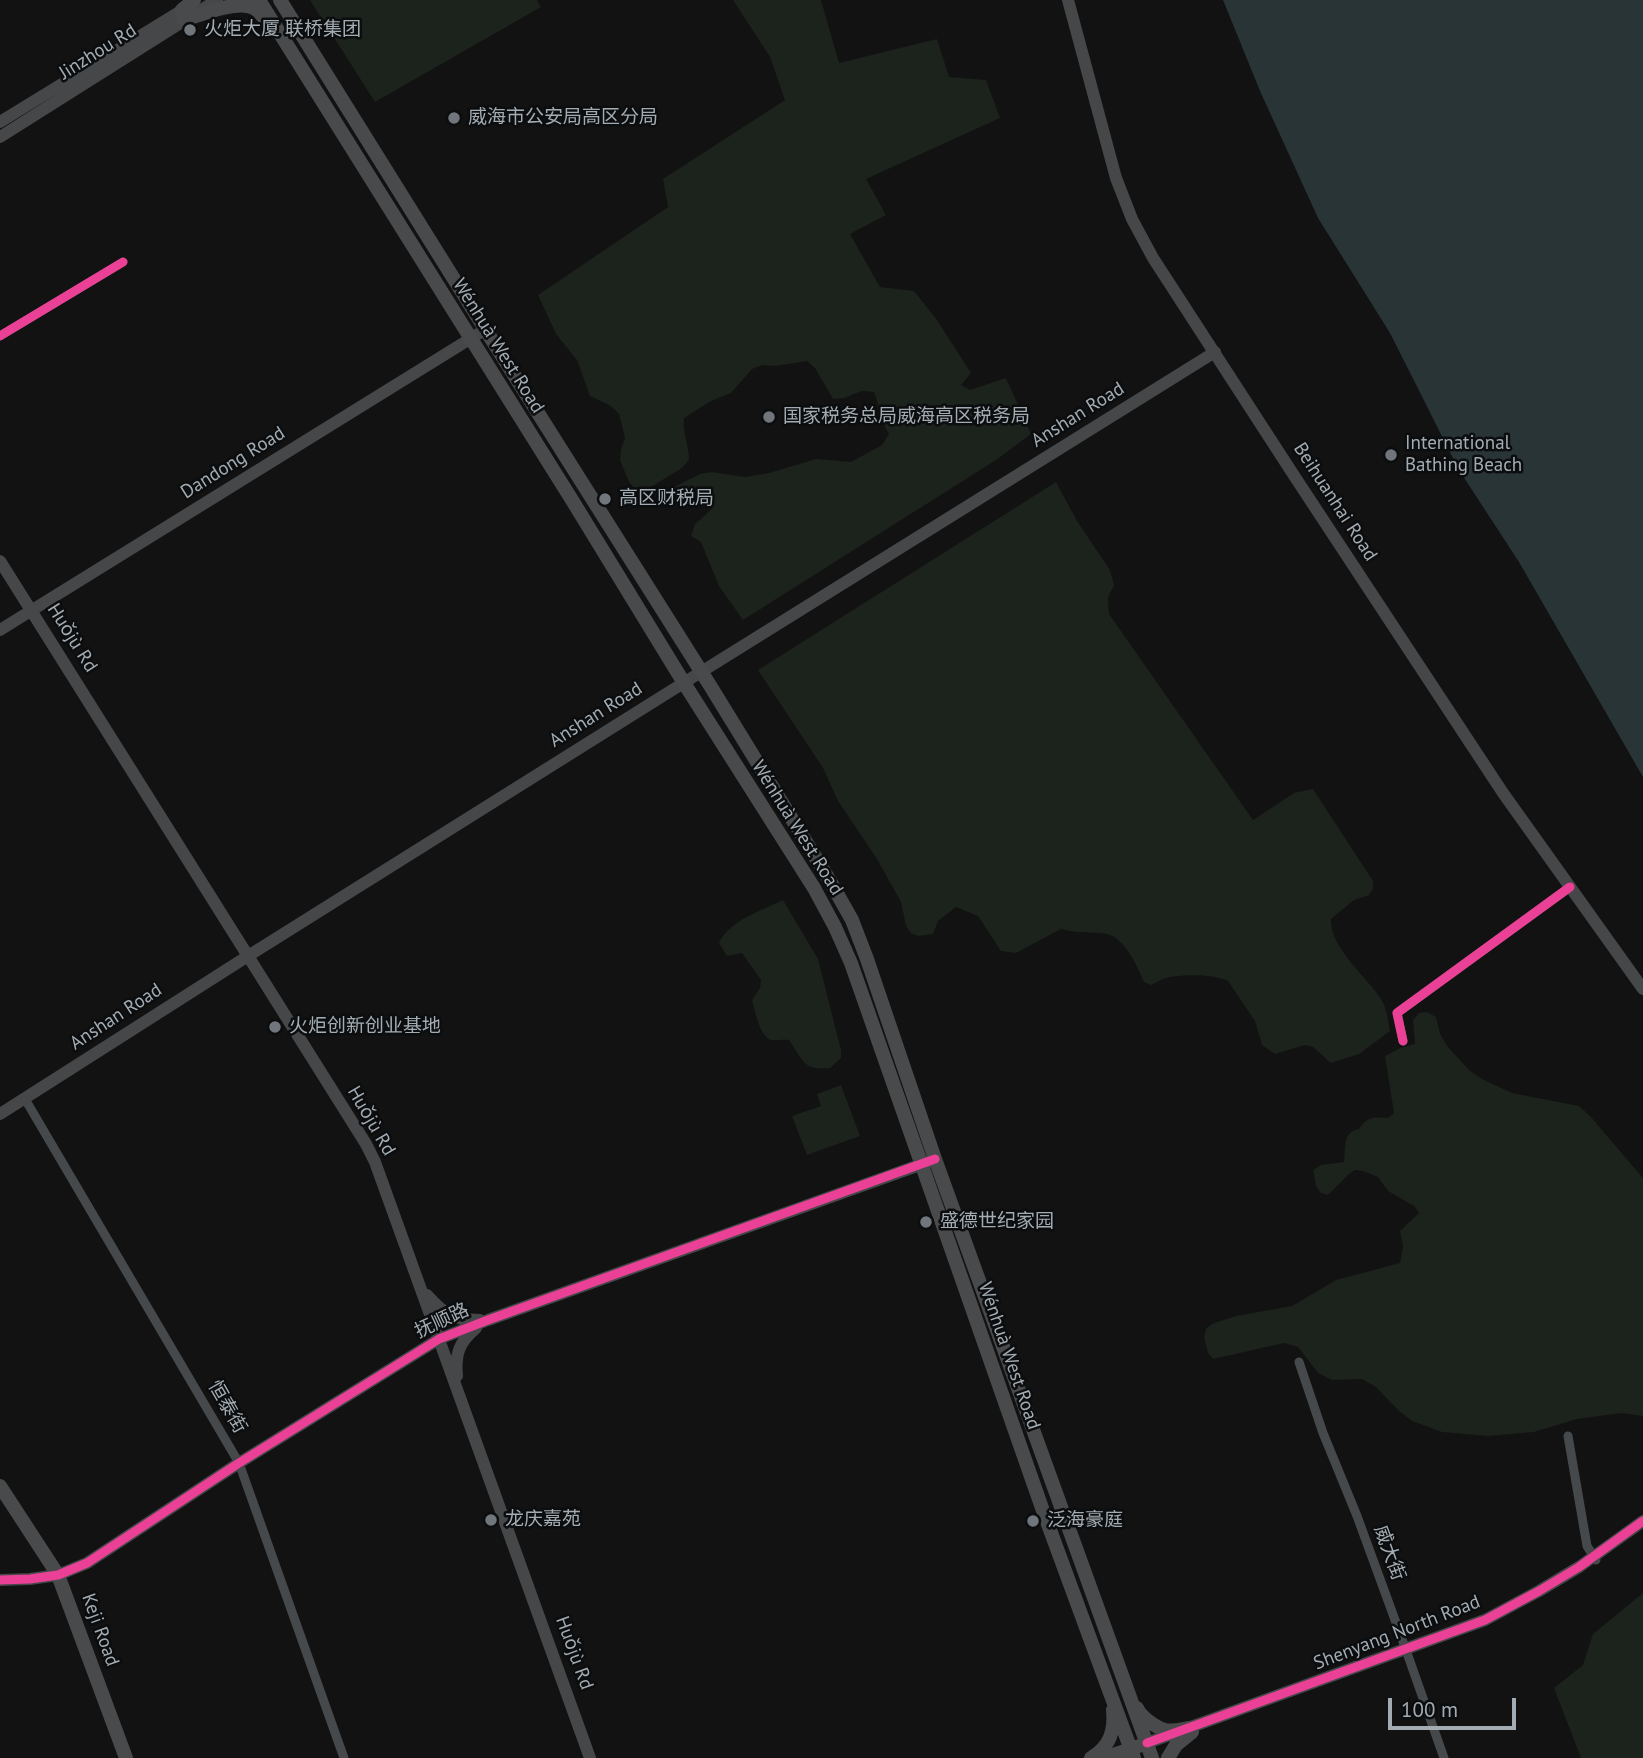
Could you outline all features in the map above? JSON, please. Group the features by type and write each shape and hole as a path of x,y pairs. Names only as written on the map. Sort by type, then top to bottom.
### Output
{"main road":[{"name":"Jinzhou Rd","path":"0,122 190,8 217,0"},
{"name":"Wénhuà West Road","path":"259,0 814,888 835,927 851,963 1132,1755"},
{"name":"Wénhuà West Road","path":"283,0 297,27 701,672 852,920 935,1159 1150,1751"},
{"name":"Beihuanhai Road","path":"1068,0 1116,178 1132,219 1153,258 1503,793 1643,989"},
{"path":"190,8 240,4 256,9 281,37"},
{"name":"Jinzhou Rd","path":"0,137 190,8"},
{"name":"Dandong Road","path":"0,630 485,328"},
{"name":"Anshan Road","path":"0,1114 1215,352"},
{"name":"Huǒjù Rd","path":"0,561 366,1144 422,1290 590,1758"},
{"name":"抚顺路","path":"0,1580 58,1575 87,1563 239,1462 439,1339 935,1159"},
{"path":"422,1290 440,1310 451,1317 488,1320"},
{"path":"458,1392 456,1367 459,1348 464,1338 488,1320"},
{"name":"Keji Road","path":"0,1486 58,1575 126,1758"},
{"name":"Shenyang North Road","path":"1595,1559 1643,1521"},
{"name":"Shenyang North Road","path":"1104,1758 1150,1751 1191,1730 1486,1627 1541,1597 1643,1529"},
{"path":"1128,1691 1140,1714 1164,1730 1191,1730"},
{"path":"1090,1758 1105,1748 1112,1736 1115,1724 1111,1695"},
{"path":"1168,1758 1191,1730"}],"street":[{"path":"0,336 123,262"},
{"path":"1403,1041 1397,1013 1570,887"},
{"name":"恒泰街","path":"25,1099 239,1462 344,1758"},
{"name":"威大街","path":"1299,1362 1444,1758"},
{"path":"1567,1436 1587,1546 1595,1559"}],"shaded area":[{"path":"310,0 537,0 541,7 375,102"},
{"path":"733,0 821,0 839,63 937,39 949,77 986,80 1000,118 866,179 886,215 850,234 880,287 914,291 937,320 971,373 961,385 970,390 1006,378 1031,434 996,460 743,620 719,586 701,542 691,536 695,524 712,509 705,501 695,499 663,501 668,490 700,474 711,472 745,477 816,459 851,462 882,445 889,434 874,392 862,391 833,399 815,368 807,361 763,365 752,369 731,393 711,401 684,418 689,460 682,468 646,490 636,490 629,482 620,460 625,438 619,414 611,406 590,396 577,360 556,334 538,295 668,207 663,179 785,100 770,57"},
{"path":"1223,0 1643,0 1643,777 1519,562 1459,470 1390,333 1318,218 1260,91"},
{"path":"1056,482 1077,521 1110,570 1114,585 1108,598 1109,614 1253,820 1294,793 1313,789 1373,881 1373,889 1369,895 1354,900 1331,919 1332,930 1342,951 1375,990 1387,1015 1390,1031 1359,1054 1331,1063 1313,1047 1305,1045 1275,1054 1262,1045 1255,1021 1228,981 1189,975 1166,978 1151,985 1144,982 1123,944 1109,935 1061,929 1016,953 1001,951 978,916 956,907 938,921 933,934 918,936 911,933 906,926 901,902 877,859 838,801 823,768 758,670"},
{"path":"783,900 818,959 841,1050 841,1058 830,1068 809,1066 789,1040 772,1040 764,1035 752,1000 760,988 761,980 742,953 727,956 719,943 738,922"},
{"path":"1427,1012 1436,1017 1440,1034 1448,1047 1469,1070 1512,1093 1579,1106 1643,1178 1643,1416 1622,1413 1577,1419 1534,1432 1488,1436 1442,1432 1412,1421 1376,1387 1362,1379 1332,1380 1318,1373 1298,1347 1284,1343 1213,1359 1208,1353 1204,1337 1206,1329 1212,1324 1236,1316 1292,1306 1336,1280 1400,1263 1403,1247 1400,1231 1419,1213 1414,1206 1388,1191 1378,1177 1363,1171 1355,1170 1349,1174 1328,1195 1321,1193 1316,1186 1313,1170 1321,1165 1344,1162 1346,1141 1350,1133 1368,1120 1388,1118 1394,1113 1385,1056 1415,1044 1413,1020 1419,1013"},
{"path":"841,1085 860,1136 807,1155 792,1116 821,1106 817,1094"},
{"path":"1643,1593 1643,1758 1581,1758 1554,1688 1583,1665 1593,1634"}],"cycle path":[{"path":"0,336 123,262"},
{"path":"1403,1041 1397,1013 1570,887"},
{"path":"0,1580 58,1575 87,1563 239,1463 439,1339 935,1159"},
{"path":"1147,1743 1485,1620 1579,1567 1643,1521"}],"place":[{"name":"火炬大厦 联桥集团","path":"190,30"},
{"name":"威海市公安局高区分局","path":"454,118"},
{"name":"国家税务总局威海高区税务局","path":"769,417"},
{"name":"International Bathing Beach","path":"1391,455"},
{"name":"高区财税局","path":"605,499"},
{"name":"火炬创新创业基地","path":"275,1027"},
{"name":"盛德世纪家园","path":"926,1222"},
{"name":"龙庆嘉苑","path":"491,1520"},
{"name":"泛海豪庭","path":"1033,1521"}]}
